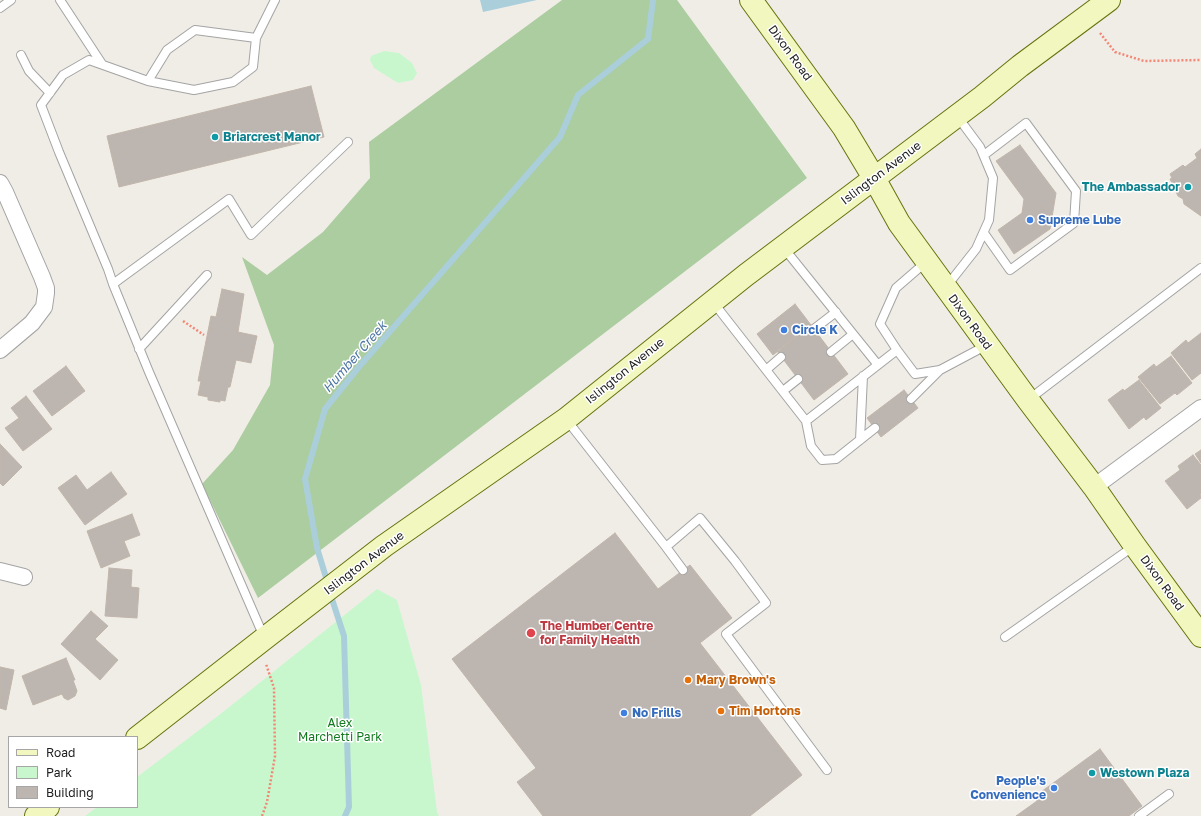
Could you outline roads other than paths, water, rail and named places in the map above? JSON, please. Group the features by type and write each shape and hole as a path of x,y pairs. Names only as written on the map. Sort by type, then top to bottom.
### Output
{"main road":[{"name":"Dixon Road","path":"751,0 844,128 899,223 987,345 1094,487 1134,546 1201,636"},
{"name":"Islington Avenue","path":"138,737 384,546 566,419 783,247 1109,0"},
{"path":"36,816 47,808"}],"street":[{"path":"0,183 46,288 45,303 38,316 32,323 0,350"},
{"path":"1094,487 1201,408"},
{"path":"0,571 24,577"}],"lane":[{"path":"0,8 11,0"},
{"path":"60,0 102,64"},
{"path":"262,640 139,349 41,105 63,75 89,60 148,81 194,90 233,82 253,67 256,38 275,0"},
{"path":"148,81 167,50 195,30 256,38"},
{"path":"21,55 29,71 50,92"},
{"path":"946,288 976,249 984,233 989,220 993,178 980,147 957,116"},
{"path":"984,155 1026,123 1076,192 1074,223 1010,270 984,233"},
{"path":"113,284 229,199 251,235 348,142"},
{"path":"783,247 878,365"},
{"path":"927,262 896,288 880,324 896,350 915,374 940,370"},
{"path":"1028,400 1201,268"},
{"path":"139,349 207,275"},
{"path":"712,302 806,421 811,446 822,460 836,459 875,428"},
{"path":"814,329 836,312"},
{"path":"831,352 853,334"},
{"path":"911,399 940,370 987,345"},
{"path":"806,421 896,350"},
{"path":"766,370 781,357"},
{"path":"860,440 863,376"},
{"path":"783,391 798,379"},
{"path":"566,419 683,570"},
{"path":"666,547 700,518 735,561 766,603 726,634 827,770"},
{"path":"1005,637 1134,546"},
{"path":"724,624 730,631"},
{"path":"1139,816 1169,794"}],"water":[{"path":"480,0 537,0 483,12"}],"waterway":[{"name":"Humber Creek","path":"328,584 317,548 305,479 325,409 358,368 560,137 578,95 648,39 653,0"},
{"name":"Humber Creek","path":"330,593 344,636 349,807 345,816"}],"place":[{"name":"Briarcrest Manor","path":"215,137"},
{"name":"The Ambassador","path":"1188,187"},
{"name":"Supreme Lube","path":"1030,220"},
{"name":"Circle K","path":"784,330"},
{"name":"The Humber Centre for Family Health","path":"531,633"},
{"name":"Mary Brown's","path":"688,680"},
{"name":"Tim Hortons","path":"721,711"},
{"name":"No Frills","path":"624,713"},
{"name":"Westown Plaza","path":"1092,773"},
{"name":"People's Convenience","path":"1054,788"}],"park label":[{"name":"Alex Marchetti Park","path":"340,730"}]}
